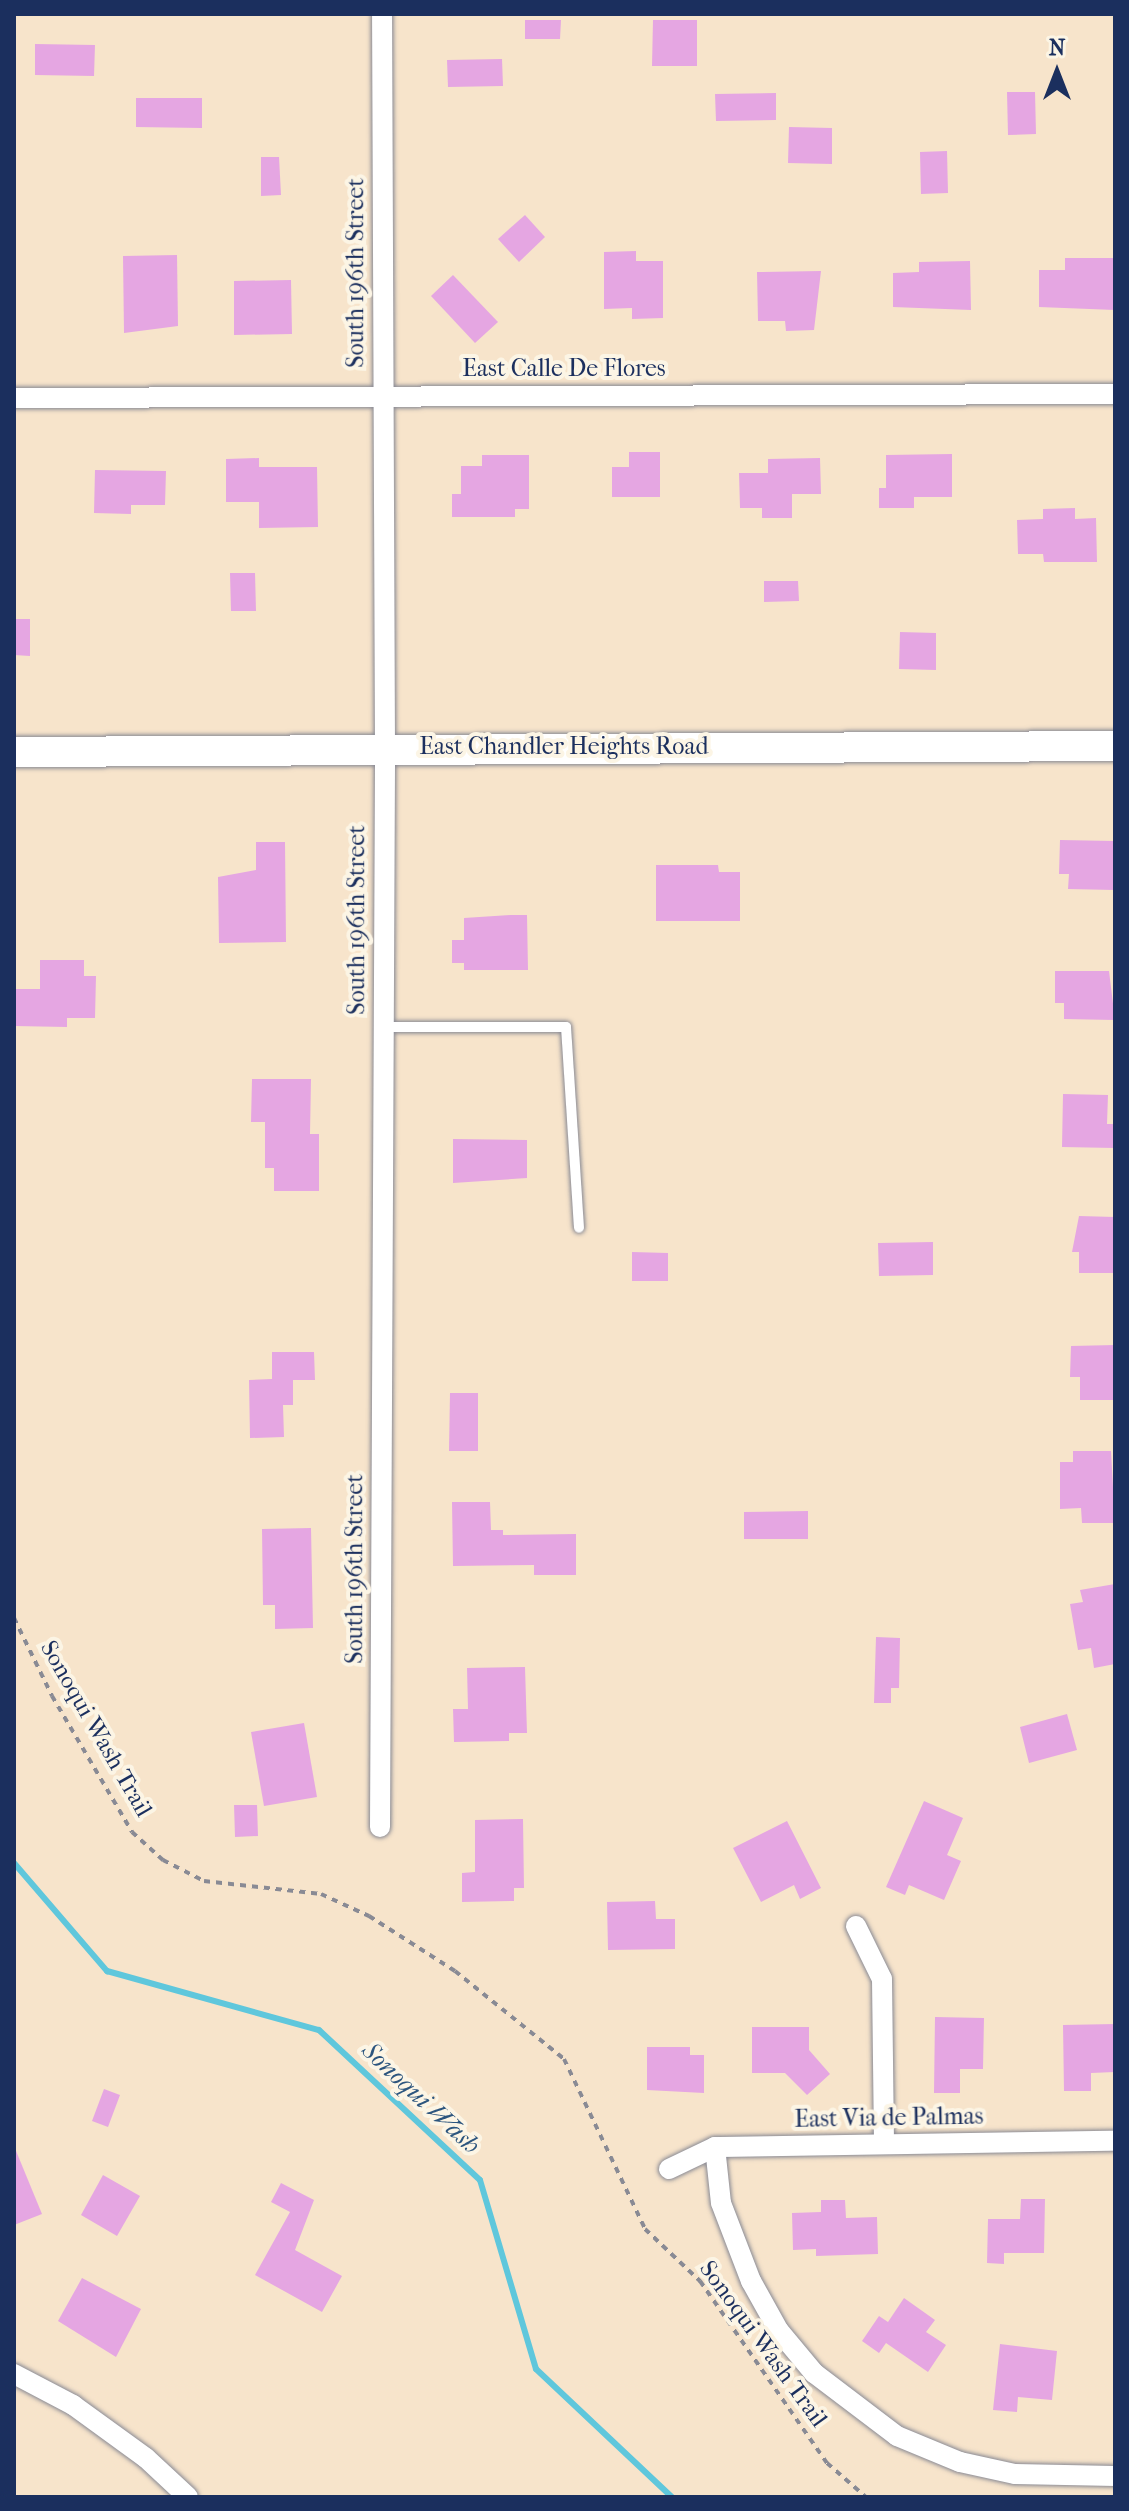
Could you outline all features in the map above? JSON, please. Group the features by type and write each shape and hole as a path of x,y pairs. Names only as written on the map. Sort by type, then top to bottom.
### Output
{"main road":[{"name":"East Chandler Heights Road","path":"14,752 1115,746"}],"street":[{"name":"South 196th Street","path":"380,1827 385,748 382,14"},
{"name":"East Calle De Flores","path":"14,398 1115,394"},
{"path":"856,1926 882,1979 884,2143"},
{"name":"East Via de Palmas","path":"669,2169 715,2147 1115,2141"},
{"path":"715,2147 721,2203 751,2281 779,2331 814,2373 897,2436 960,2462 1015,2474 1115,2476"},
{"path":"14,2374 73,2405 146,2458 188,2497"}],"lane":[{"path":"383,1027 566,1027 579,1228"}],"path":[{"name":"Sonoqui Wash Trail","path":"14,1618 52,1696 132,1832 163,1860 204,1881 321,1894 369,1916 455,1971 564,2059 645,2229 700,2281 827,2463 866,2497"}],"building":[{"path":"525,20 561,20 560,39 525,39"},
{"path":"653,20 697,20 697,66 652,66"},
{"path":"35,44 95,45 94,76 35,75"},
{"path":"502,59 503,86 448,87 447,60"},
{"path":"1007,92 1035,92 1036,134 1008,135"},
{"path":"776,93 776,120 716,121 715,94"},
{"path":"136,98 202,98 202,128 136,127"},
{"path":"789,127 832,128 832,164 788,163"},
{"path":"947,151 948,193 921,194 920,152"},
{"path":"261,157 279,157 281,195 261,196"},
{"path":"525,215 545,237 519,262 498,239"},
{"path":"636,251 636,261 663,261 663,318 632,319 632,308 604,309 604,252"},
{"path":"177,255 178,326 124,333 123,256"},
{"path":"1065,258 1115,258 1115,310 1039,307 1039,270 1065,270"},
{"path":"970,261 971,310 893,307 893,273 919,272 919,262"},
{"path":"821,271 814,330 786,331 785,321 758,321 757,272"},
{"path":"453,275 498,322 475,343 431,296"},
{"path":"291,280 292,334 234,335 234,281"},
{"path":"629,452 660,452 660,497 612,497 612,467 629,467"},
{"path":"952,454 952,497 914,497 914,508 879,508 879,488 886,488 886,455"},
{"path":"482,455 529,455 529,509 515,509 515,517 452,517 452,494 461,494 461,466 482,466"},
{"path":"259,458 259,467 317,467 318,527 259,528 259,502 226,502 226,459"},
{"path":"820,458 821,494 792,494 792,518 762,518 762,508 740,508 739,473 768,473 768,459"},
{"path":"95,470 166,471 165,505 131,505 131,514 94,513"},
{"path":"1075,508 1075,519 1096,518 1097,562 1044,562 1043,554 1018,554 1017,520 1043,519 1043,509"},
{"path":"230,573 255,573 256,611 231,611"},
{"path":"764,581 798,581 799,601 764,602"},
{"path":"14,619 30,619 30,656 14,655"},
{"path":"900,632 936,633 936,670 899,669"},
{"path":"1060,840 1114,841 1115,890 1068,889 1069,874 1059,874"},
{"path":"256,842 285,842 286,942 219,943 218,877 256,870"},
{"path":"656,865 718,865 719,872 740,872 740,921 656,921"},
{"path":"527,915 528,970 464,970 464,963 452,963 452,940 464,940 464,918"},
{"path":"40,960 84,960 84,976 96,976 95,1018 67,1018 67,1027 14,1026 14,989 40,989"},
{"path":"1055,971 1109,971 1115,1020 1064,1019 1064,1003 1055,1003"},
{"path":"252,1079 311,1079 310,1134 319,1134 319,1191 274,1191 274,1168 265,1168 265,1122 251,1122"},
{"path":"1063,1094 1108,1095 1107,1124 1115,1124 1115,1148 1062,1147"},
{"path":"453,1139 527,1140 527,1178 453,1183"},
{"path":"1079,1216 1115,1217 1115,1273 1079,1273 1079,1252 1072,1252"},
{"path":"933,1242 933,1275 879,1276 878,1243"},
{"path":"632,1252 668,1253 668,1281 632,1281"},
{"path":"1115,1345 1115,1400 1080,1400 1080,1377 1070,1377 1071,1346"},
{"path":"272,1352 314,1352 315,1380 293,1380 293,1405 283,1405 284,1437 250,1438 249,1380 272,1379"},
{"path":"450,1393 478,1393 478,1451 449,1451"},
{"path":"1073,1451 1111,1451 1115,1523 1082,1523 1081,1508 1060,1509 1060,1462 1073,1462"},
{"path":"452,1502 490,1502 491,1530 503,1530 503,1535 576,1534 576,1575 534,1575 534,1565 453,1566"},
{"path":"808,1511 808,1539 744,1539 744,1512"},
{"path":"311,1528 313,1628 275,1629 275,1605 263,1605 262,1529"},
{"path":"1115,1584 1115,1664 1094,1668 1091,1648 1078,1650 1070,1604 1083,1602 1080,1590"},
{"path":"876,1637 900,1638 899,1688 891,1688 891,1703 874,1703"},
{"path":"525,1667 527,1733 509,1733 509,1741 454,1742 453,1709 468,1709 467,1668"},
{"path":"1067,1714 1077,1750 1029,1763 1020,1727"},
{"path":"304,1723 317,1797 264,1806 251,1732"},
{"path":"924,1801 963,1818 947,1855 961,1861 944,1900 909,1885 905,1895 886,1887"},
{"path":"234,1805 257,1805 258,1836 235,1837"},
{"path":"523,1819 524,1888 514,1888 514,1901 462,1902 462,1873 475,1872 475,1820"},
{"path":"787,1821 821,1888 800,1899 794,1885 761,1902 733,1848"},
{"path":"655,1901 656,1919 675,1919 675,1949 608,1950 607,1902"},
{"path":"935,2017 984,2018 983,2069 960,2069 960,2093 934,2093"},
{"path":"1115,2024 1115,2072 1091,2073 1091,2091 1064,2091 1063,2025"},
{"path":"752,2027 809,2027 809,2050 830,2074 807,2095 785,2073 752,2073"},
{"path":"647,2047 690,2047 690,2055 704,2055 704,2093 647,2090"},
{"path":"104,2089 120,2095 108,2127 92,2121"},
{"path":"14,2146 42,2214 14,2225"},
{"path":"103,2175 140,2196 117,2236 81,2215"},
{"path":"281,2183 314,2200 295,2250 342,2276 322,2312 255,2275 290,2212 271,2202"},
{"path":"1021,2199 1045,2199 1044,2253 1004,2253 1004,2264 987,2263 988,2219 1020,2219"},
{"path":"821,2200 845,2200 846,2218 877,2217 878,2254 816,2256 816,2249 793,2250 792,2213 821,2212"},
{"path":"82,2278 141,2309 116,2357 58,2321"},
{"path":"904,2298 935,2320 926,2332 946,2345 928,2372 886,2343 879,2353 862,2341 879,2316 888,2322"},
{"path":"1000,2344 1057,2351 1052,2400 1018,2397 1017,2412 993,2410"}],"waterway":[{"name":"Sonoqui Wash","path":"14,1863 107,1971 319,2030 480,2180 536,2369 672,2497"}]}
